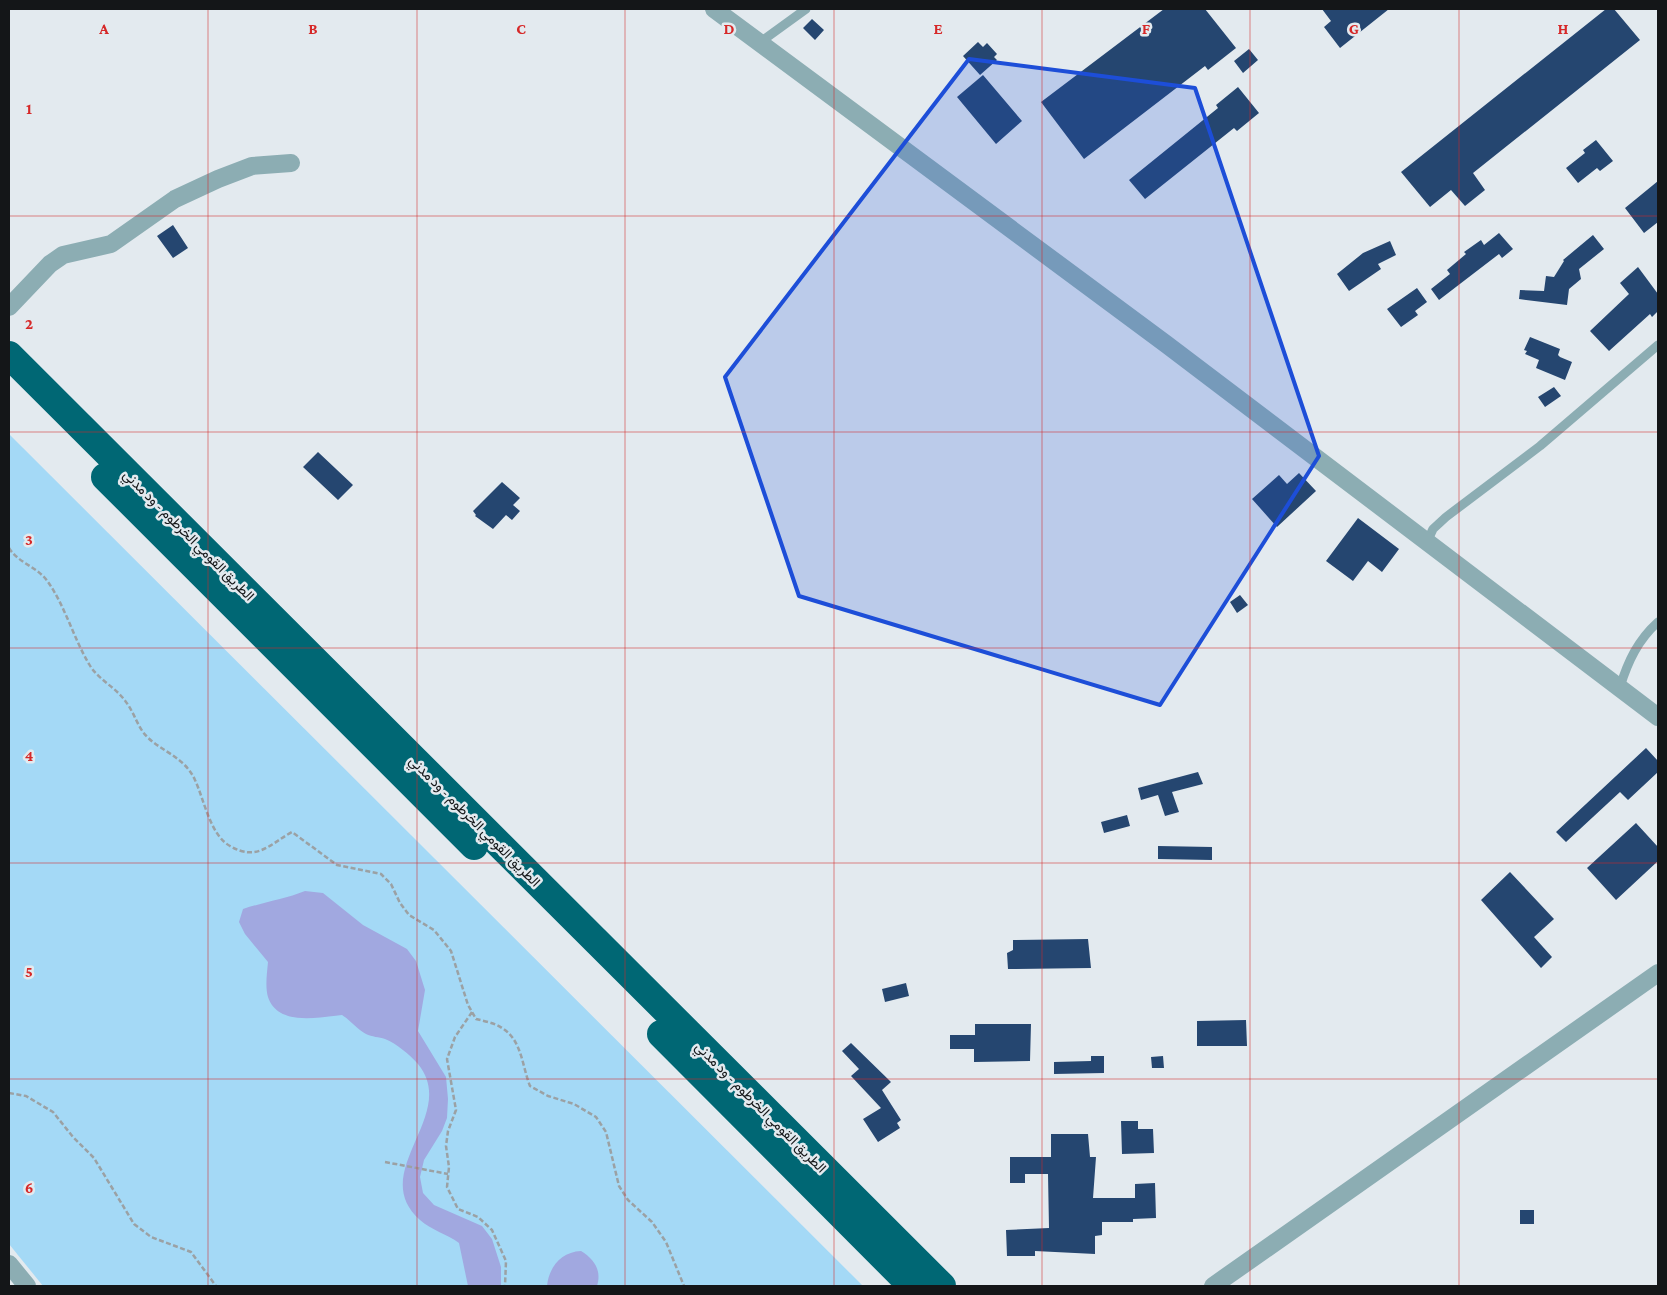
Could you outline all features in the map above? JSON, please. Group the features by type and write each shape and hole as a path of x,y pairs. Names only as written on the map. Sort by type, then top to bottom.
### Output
{"highway":[{"name":"الطريق القومي الخرطوم - ود مدني","path":"9,355 942,1286"},
{"name":"الطريق القومي الخرطوم - ود مدني","path":"9,380 244,619 572,943 912,1286"}],"street":[{"path":"714,9 1166,344 1658,717"},
{"path":"9,307 50,264 63,255 111,244 175,199 218,179 252,166 292,163"},
{"path":"1214,1286 1658,973"}],"lane":[{"path":"759,43 806,9"},
{"path":"1427,542 1439,523 1540,446 1658,345"},
{"path":"1620,687 1634,650 1646,633 1658,622"}],"path":[{"path":"9,548 14,556 30,566 48,582 90,666 103,682 126,701 144,734 180,760 195,780 211,820 228,846 240,851 257,853 292,832 337,865 381,874 391,884 400,903 410,915 434,930 451,951 457,975 476,1019 502,1028 519,1047 523,1069 530,1086 548,1096 574,1104 596,1117 606,1132 619,1186 628,1200 652,1222 666,1242 684,1286"},
{"path":"472,1012 455,1037 447,1059 456,1110 448,1131 446,1146 447,1187 458,1209 478,1217 492,1230 506,1261 505,1286"},
{"path":"9,1093 26,1096 53,1112 73,1137 94,1158 134,1224 151,1237 192,1252 216,1286"},
{"path":"385,1162 448,1174"}],"highlighted area":[{"path":"969,59 1195,88 1319,456 1160,705 799,596 725,377"}],"shaded area":[{"path":"9,434 863,1286 43,1286 9,1244"},
{"path":"305,891 323,893 363,925 407,949 416,961 425,990 418,1031 446,1077 448,1099 447,1118 442,1131 424,1160 420,1177 423,1193 434,1205 482,1226 492,1239 501,1267 501,1286 468,1286 459,1243 420,1220 406,1202 403,1183 407,1163 423,1123 428,1103 428,1083 418,1064 394,1044 385,1039 366,1034 342,1015 312,1018 290,1016 281,1013 273,1006 268,997 266,984 268,962 245,934 239,922 243,909"},
{"path":"581,1251 593,1261 598,1270 597,1286 547,1286 550,1273 557,1262 568,1254"}],"building":[{"path":"1164,9 1205,9 1236,48 1208,70 1205,66 1084,159 1041,102"},
{"path":"1322,9 1389,9 1340,48 1324,27 1331,21"},
{"path":"1606,9 1614,9 1640,40 1473,173 1485,190 1465,206 1451,190 1430,207 1401,172"},
{"path":"812,19 824,30 815,40 803,28"},
{"path":"978,42 983,47 987,43 997,54 994,57 997,60 980,75 963,56"},
{"path":"1249,49 1258,60 1243,73 1234,61"},
{"path":"983,75 1022,121 996,144 957,97"},
{"path":"1238,87 1259,113 1237,131 1234,128 1145,199 1129,180 1218,108 1216,105"},
{"path":"1596,140 1613,161 1600,171 1597,168 1578,183 1566,168 1585,153 1583,150"},
{"path":"1658,181 1658,222 1644,233 1625,208"},
{"path":"173,225 188,248 173,258 157,236"},
{"path":"1499,233 1513,249 1502,258 1499,254 1439,300 1431,289 1450,274 1447,270 1466,254 1464,252 1481,240 1484,245"},
{"path":"1593,235 1604,249 1579,269 1581,279 1569,289 1567,305 1519,299 1520,290 1544,291 1546,276 1554,277 1563,260"},
{"path":"1390,241 1396,255 1378,264 1381,269 1349,291 1337,274 1363,253"},
{"path":"1638,267 1658,294 1658,311 1652,317 1650,314 1609,351 1590,331 1629,294 1620,283"},
{"path":"1417,288 1427,302 1415,311 1418,315 1401,327 1387,309"},
{"path":"1530,337 1560,349 1558,355 1572,362 1565,380 1536,368 1539,360 1525,354 1527,351 1524,350"},
{"path":"1554,387 1561,396 1545,407 1538,397"},
{"path":"318,452 353,485 338,500 303,467"},
{"path":"1299,473 1316,491 1277,527 1252,499 1279,475 1287,484"},
{"path":"502,482 520,498 513,505 520,511 512,520 506,515 493,529 475,516 473,511"},
{"path":"1358,518 1399,549 1382,572 1368,561 1353,581 1326,561"},
{"path":"1240,595 1248,605 1237,613 1230,602"},
{"path":"1646,748 1658,761 1658,772 1628,800 1620,792 1566,842 1556,832"},
{"path":"1198,772 1203,784 1172,792 1179,812 1165,816 1158,795 1141,800 1138,788"},
{"path":"1127,815 1130,826 1104,833 1101,822"},
{"path":"1636,823 1658,847 1658,861 1616,900 1587,868"},
{"path":"1158,846 1212,847 1212,860 1158,859"},
{"path":"1510,872 1554,919 1534,937 1552,957 1541,968 1481,900"},
{"path":"1088,939 1091,968 1008,969 1007,953 1013,950 1013,940"},
{"path":"906,983 909,996 885,1002 882,989"},
{"path":"1246,1020 1247,1046 1197,1046 1197,1021"},
{"path":"975,1024 1031,1024 1030,1061 974,1062 974,1049 950,1049 950,1035 975,1035"},
{"path":"851,1043 891,1082 882,1090 901,1120 897,1123 900,1128 878,1142 863,1119 881,1108 851,1076 859,1069 842,1051"},
{"path":"1091,1056 1104,1056 1104,1073 1054,1074 1054,1062 1091,1061"},
{"path":"1163,1056 1164,1068 1152,1068 1151,1057"},
{"path":"1121,1121 1138,1121 1138,1129 1153,1129 1154,1153 1122,1154"},
{"path":"1051,1134 1088,1134 1090,1157 1096,1157 1093,1198 1135,1198 1135,1184 1155,1183 1156,1218 1133,1219 1133,1222 1102,1222 1102,1235 1095,1236 1095,1254 1035,1251 1035,1256 1007,1256 1006,1230 1049,1228 1048,1174 1025,1174 1025,1183 1010,1183 1010,1157 1051,1157"},
{"path":"1520,1210 1534,1210 1534,1224 1520,1224"}]}
